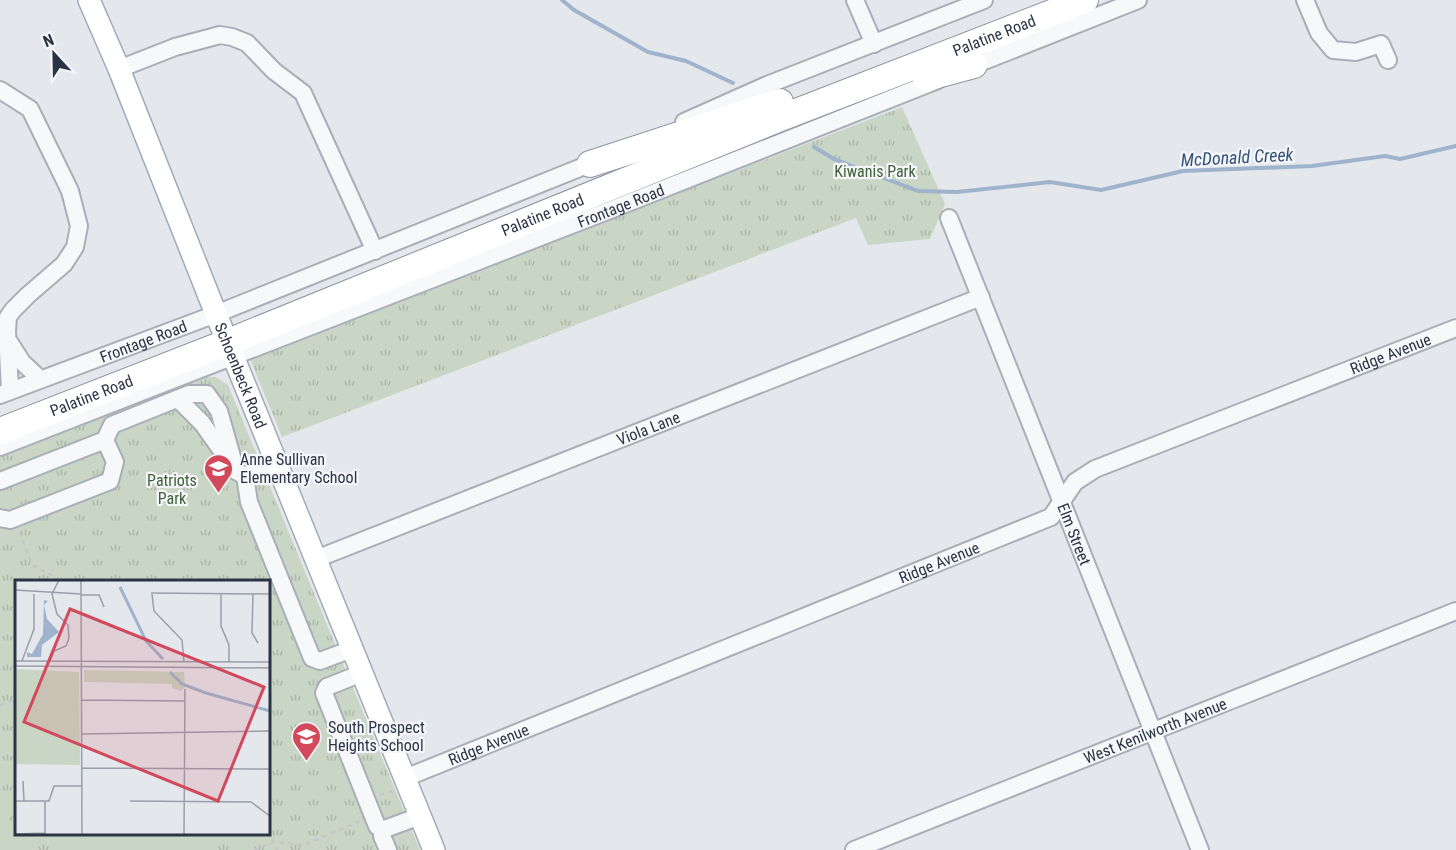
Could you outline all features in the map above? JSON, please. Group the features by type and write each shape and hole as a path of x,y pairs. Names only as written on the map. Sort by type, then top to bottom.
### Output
{"highway":[{"name":"Palatine Road","path":"0,430 416,253 1041,0"},
{"name":"Palatine Road","path":"0,415 225,335 1085,0"},
{"path":"778,119 974,65"},
{"path":"590,164 823,87"}],"main road":[{"name":"Schoenbeck Road","path":"89,0 119,69 434,850"}],"street":[{"path":"855,0 874,44"},
{"name":"Frontage Road","path":"0,447 225,335 375,251 590,164 767,86 984,0"},
{"name":"Frontage Road","path":"5,393 40,380 225,335 974,65 1138,0"},
{"path":"1305,0 1319,33 1333,50 1356,52 1381,44 1388,60"},
{"path":"119,69 175,47 220,35 247,43 274,71 303,93 375,251"},
{"path":"0,90 30,109 70,191 79,226 75,247 64,264 13,310 7,324 5,393"},
{"name":"Elm Street","path":"949,218 1200,850"},
{"name":"Viola Lane","path":"316,559 981,297"},
{"name":"Ridge Avenue","path":"406,782 1051,517 1075,482 1095,469 1456,328"},
{"path":"8,340 22,362 40,380"},
{"path":"0,481 105,440 112,425 189,394 207,394 219,411 249,502 321,680 327,687"},
{"path":"178,399 202,423 240,474"},
{"path":"8,518 110,481 115,462 105,440"},
{"path":"240,474 277,463"},
{"name":"West Kenilworth Avenue","path":"854,850 1456,611"},
{"path":"312,658 320,661 352,649"},
{"path":"362,673 327,687 324,693 377,826 382,830"},
{"path":"382,830 420,816"},
{"path":"382,830 388,850"}],"path":[{"path":"8,518 32,565 61,580"},
{"path":"0,705 15,699"},
{"path":"254,850 274,842 304,845 360,822 354,805 406,782"},
{"path":"270,835 277,850"}],"green space":[{"name":"Kiwanis Park","path":"902,107 945,204 930,239 868,245 856,218 282,437 250,359"},
{"name":"Patriots Park","path":"206,377 216,377 228,385 420,850 0,850 0,457"},
{"path":"0,777 16,850 0,850"},
{"path":"49,835 220,835 223,841 201,850 55,850"}],"waterway":[{"name":"McDonald Creek","path":"562,0 574,10 648,52 686,61 733,83"},
{"name":"McDonald Creek","path":"814,147 834,159 918,191 957,192 1050,182 1101,190 1183,171 1312,166 1385,156 1400,159 1456,146"}],"place":[{"name":"Anne Sullivan Elementary School","path":"219,494"},
{"name":"South Prospect Heights School","path":"307,762"}]}
